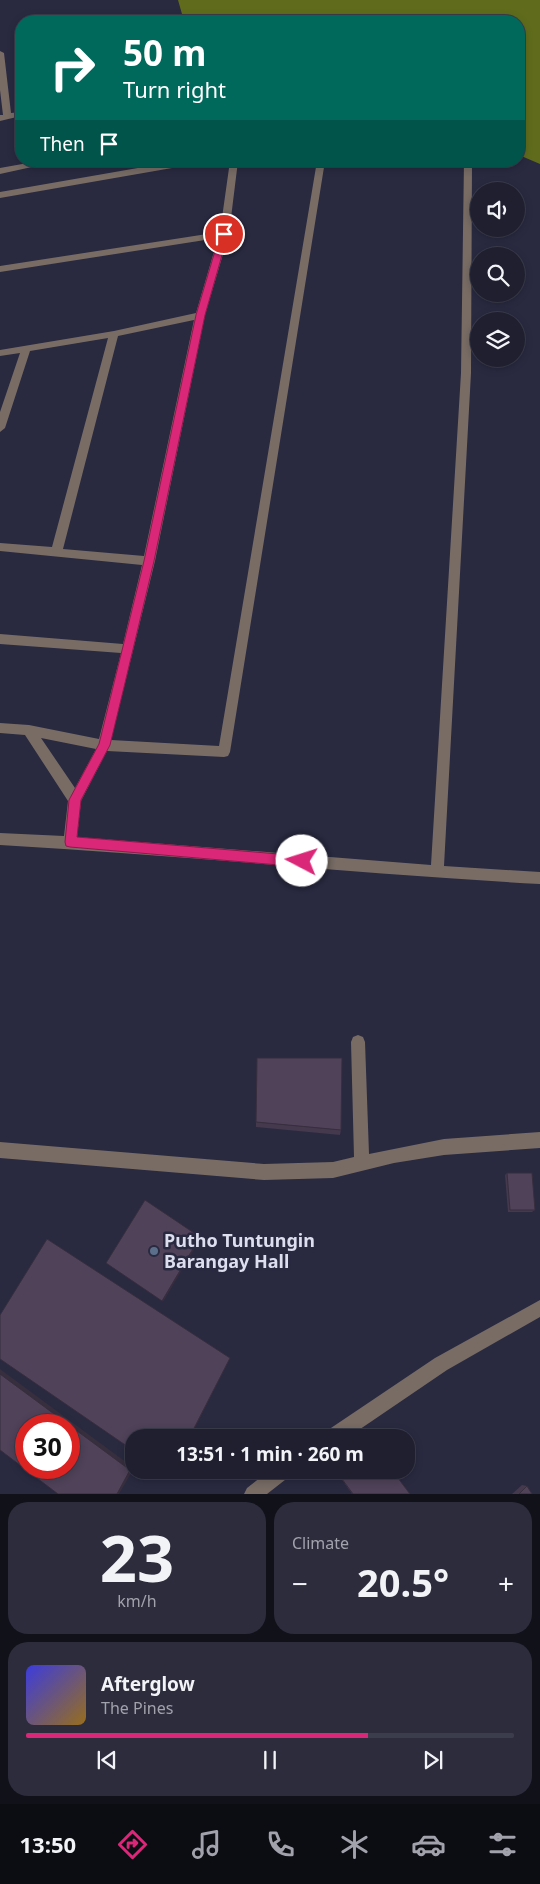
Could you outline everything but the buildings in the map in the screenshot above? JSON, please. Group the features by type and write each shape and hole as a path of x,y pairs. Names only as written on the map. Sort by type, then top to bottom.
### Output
{"street":[{"path":"0,53 4,117"},
{"path":"0,171 22,167"},
{"path":"0,195 161,167"},
{"path":"70,842 75,800 104,745 128,648 149,561 200,315 224,234 233,167"},
{"path":"0,728 29,730 104,745 224,752 320,167"},
{"path":"437,873 466,373 468,167"},
{"path":"0,269 224,234"},
{"path":"0,353 114,334 200,315"},
{"path":"56,553 114,334"},
{"path":"0,428 26,349"},
{"path":"0,547 149,561"},
{"path":"0,639 128,648"},
{"path":"29,730 75,800"},
{"path":"0,839 70,842 437,873 540,878"},
{"path":"358,1042 362,1164"},
{"path":"0,1150 264,1172 333,1170 394,1155 444,1147 540,1140"},
{"path":"344,1429 442,1364 540,1308"},
{"path":"253,1494 272,1479"}],"green space":[{"path":"178,0 540,0 540,164 525,158 525,15 182,15"}],"place":[{"name":"Putho Tuntungin Barangay Hall","path":"154,1251"}],"route":[{"path":"224,234 200,315 149,561 119,687 104,745 75,800 70,842 302,861"}]}
